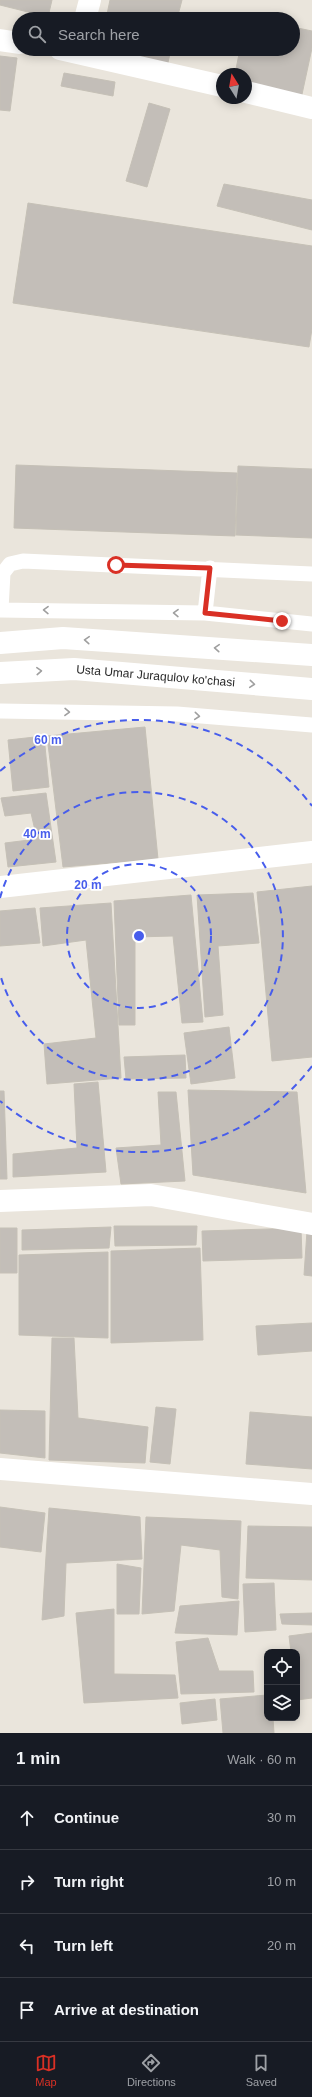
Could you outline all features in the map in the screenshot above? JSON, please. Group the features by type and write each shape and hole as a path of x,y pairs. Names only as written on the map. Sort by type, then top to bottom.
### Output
{"street":[{"path":"87,12 90,0"},
{"path":"0,40 12,42"},
{"path":"97,56 216,85"},
{"path":"252,93 312,108"},
{"path":"0,643 63,638 312,654"},
{"name":"Usta Umar Juraqulov ko'chasi","path":"0,673 74,669 312,689"},
{"path":"0,887 312,852"},
{"path":"0,1201 151,1195 312,1224"},
{"path":"0,1469 312,1494"}],"lane":[{"path":"312,574 210,568 23,561 10,564 3,573 1,610 205,613 312,624"},
{"path":"205,613 210,568"},
{"path":"0,711 177,714 312,725"}],"building":[{"path":"0,0 52,0 49,12 28,12 0,5"},
{"path":"110,0 182,0 179,12 107,12"},
{"path":"300,28 312,31 312,48 301,99 252,88 252,68 236,68 239,56 300,56"},
{"path":"0,56 17,58 10,111 0,110"},
{"path":"125,56 169,56 167,67"},
{"path":"64,73 115,82 113,96 61,86"},
{"path":"149,103 170,109 147,187 126,181"},
{"path":"224,184 312,200 312,230 217,206"},
{"path":"28,203 312,246 312,329 309,347 13,303"},
{"path":"16,465 237,473 235,536 14,528"},
{"path":"238,466 312,469 312,538 236,535"},
{"path":"145,727 158,859 63,867 47,736"},
{"path":"44,736 49,787 13,791 8,740"},
{"path":"46,793 56,862 8,867 5,843 37,839 31,813 5,816 1,798"},
{"path":"312,886 312,1057 272,1061 257,892"},
{"path":"253,893 259,943 218,946 223,1015 205,1017 197,895"},
{"path":"191,895 203,1022 182,1023 173,936 135,937 135,1025 119,1025 114,901"},
{"path":"111,903 121,1078 47,1084 44,1044 96,1038 86,940 43,946 40,908"},
{"path":"35,908 40,943 0,946 0,911"},
{"path":"229,1027 235,1078 191,1084 184,1033"},
{"path":"185,1055 186,1078 126,1079 124,1057"},
{"path":"98,1082 106,1172 13,1177 13,1154 77,1148 74,1084"},
{"path":"188,1090 297,1092 306,1193 193,1175"},
{"path":"0,1091 4,1091 7,1179 0,1179"},
{"path":"158,1092 176,1092 185,1181 121,1184 116,1148 161,1145"},
{"path":"114,1226 197,1226 196,1245 115,1246"},
{"path":"111,1227 109,1248 22,1250 22,1230"},
{"path":"0,1228 17,1228 17,1273 0,1273"},
{"path":"301,1228 302,1258 203,1261 202,1231"},
{"path":"307,1231 312,1232 312,1276 304,1275"},
{"path":"200,1248 203,1340 111,1343 111,1251"},
{"path":"108,1252 108,1338 19,1335 19,1255"},
{"path":"312,1323 312,1351 258,1355 256,1326"},
{"path":"52,1338 74,1338 78,1418 148,1427 145,1463 49,1460"},
{"path":"156,1407 176,1409 170,1464 150,1462"},
{"path":"0,1410 45,1411 45,1458 0,1453"},
{"path":"250,1412 312,1417 312,1469 246,1464"},
{"path":"0,1507 45,1513 41,1552 0,1547"},
{"path":"49,1508 140,1517 142,1559 66,1563 64,1616 42,1620"},
{"path":"146,1517 241,1521 238,1599 222,1597 220,1550 181,1545 174,1611 142,1614"},
{"path":"248,1526 312,1527 312,1580 246,1578"},
{"path":"117,1564 141,1568 139,1614 117,1614"},
{"path":"274,1583 276,1630 245,1632 243,1584"},
{"path":"239,1601 237,1635 175,1633 180,1606"},
{"path":"114,1609 114,1674 175,1675 178,1698 84,1703 76,1613"},
{"path":"312,1613 312,1625 282,1624 280,1614"},
{"path":"312,1633 312,1698 300,1700 300,1649 291,1649 289,1636"},
{"path":"208,1638 219,1671 253,1671 254,1692 181,1694 176,1642"},
{"path":"264,1695 264,1721 273,1721 274,1733 223,1733 220,1699"},
{"path":"215,1699 217,1720 182,1724 180,1703"}],"route":[{"path":"116,565 210,568 205,613 282,621"}]}
